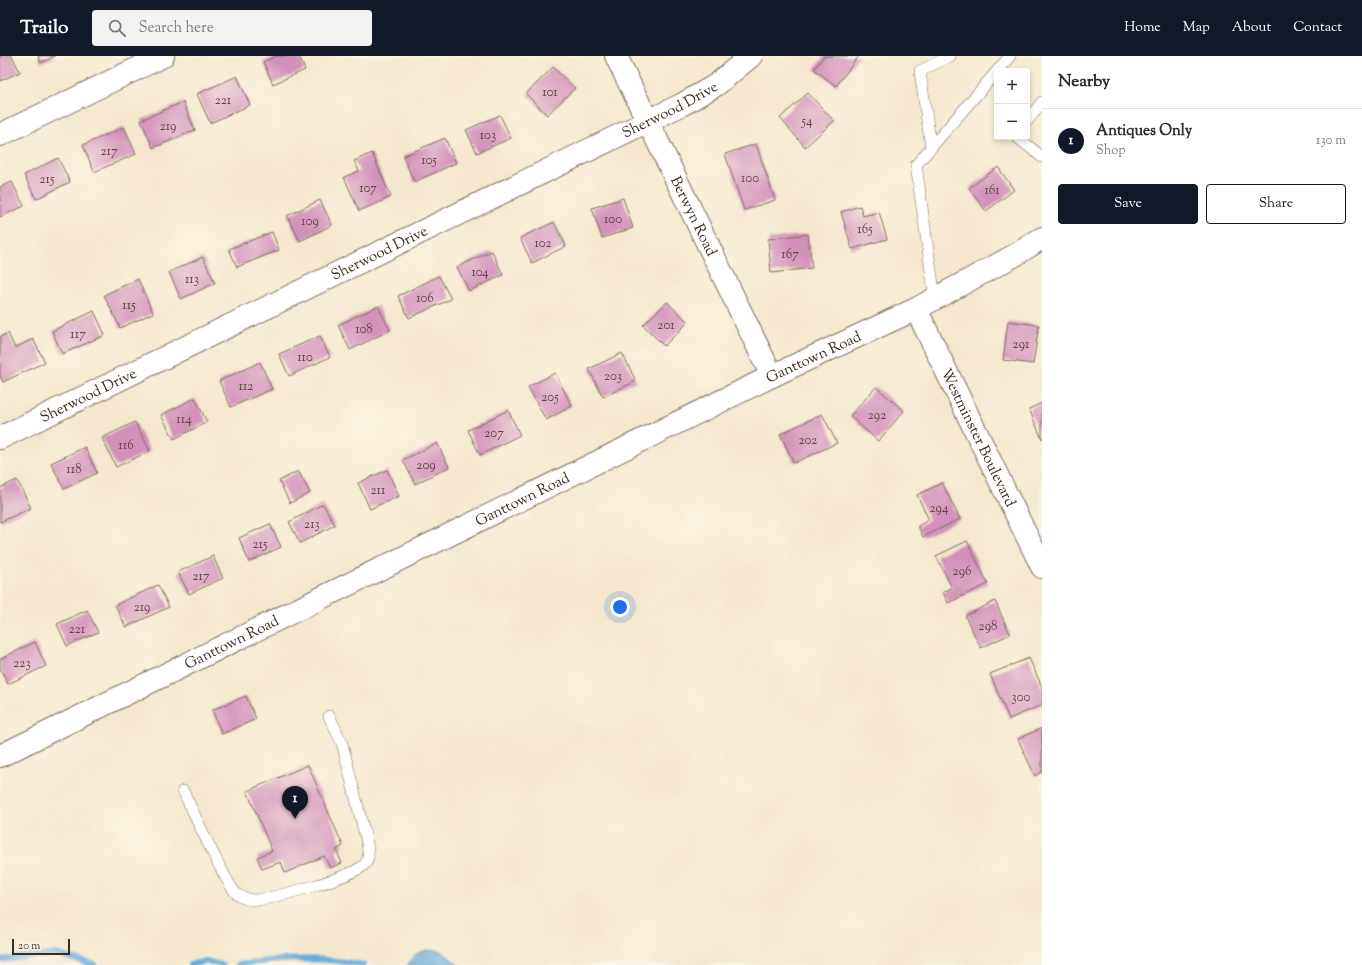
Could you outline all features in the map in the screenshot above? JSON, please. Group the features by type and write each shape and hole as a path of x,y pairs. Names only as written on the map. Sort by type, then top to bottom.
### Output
{"street":[{"path":"0,135 163,56"},
{"name":"Berwyn Road","path":"616,56 647,123 772,376"},
{"name":"Sherwood Drive","path":"0,438 647,123 684,104 716,85 751,56"},
{"name":"Ganttown Road","path":"0,756 772,376 925,304 1017,254 1042,238"},
{"name":"Westminster Boulevard","path":"925,304 1042,567"}],"lane":[{"path":"931,148 920,71 950,56"},
{"path":"925,304 916,165 1010,56"},
{"path":"1030,117 1042,102"},
{"path":"1022,140 1042,157"},
{"path":"183,791 227,880 237,895 248,900 257,900 292,892 353,873 365,864 368,858 367,843 342,742 329,716"}],"water":[{"path":"427,950 441,951 459,965 407,965 417,953"}],"building":[{"path":"0,56 12,56 20,72 0,81"},
{"path":"38,56 55,56 41,63"},
{"path":"276,56 299,56 305,70 273,84 263,62"},
{"path":"824,56 859,56 836,86 814,69"},
{"path":"553,67 575,88 547,115 526,94"},
{"path":"237,76 250,105 210,123 197,94"},
{"path":"808,93 834,121 805,147 780,118"},
{"path":"183,102 195,130 153,148 141,120"},
{"path":"500,115 511,138 477,153 466,130"},
{"path":"124,127 136,154 94,172 83,145"},
{"path":"445,138 456,163 414,182 403,156"},
{"path":"756,144 775,200 744,210 725,154"},
{"path":"372,153 391,197 359,211 344,177 359,171 354,161"},
{"path":"58,158 70,182 36,199 24,175"},
{"path":"998,167 1014,190 986,211 969,188"},
{"path":"12,182 24,206 0,217 0,187"},
{"path":"623,198 633,228 602,238 592,208"},
{"path":"320,200 332,225 300,241 287,216"},
{"path":"860,206 863,216 879,212 887,239 852,249 841,212"},
{"path":"554,222 566,246 532,263 520,238"},
{"path":"272,232 279,250 237,267 229,249"},
{"path":"808,234 812,268 771,273 768,239"},
{"path":"492,251 503,275 469,291 457,267"},
{"path":"203,257 215,283 181,299 169,272"},
{"path":"439,276 451,299 409,318 398,296"},
{"path":"138,279 153,313 120,328 104,295"},
{"path":"667,302 688,322 664,346 643,325"},
{"path":"378,306 390,330 350,350 338,325"},
{"path":"94,311 105,335 62,354 52,331"},
{"path":"1008,321 1039,325 1033,364 1003,360"},
{"path":"8,333 15,348 33,339 45,362 3,382 0,376 0,337"},
{"path":"320,336 330,357 289,376 279,354"},
{"path":"622,353 636,381 603,397 589,369"},
{"path":"260,362 272,389 231,407 219,381"},
{"path":"555,373 572,406 546,420 528,387"},
{"path":"876,387 904,411 878,441 850,416"},
{"path":"195,398 207,422 174,439 161,415"},
{"path":"1042,403 1042,439 1029,409"},
{"path":"508,410 520,435 480,455 468,430"},
{"path":"822,414 837,443 794,463 780,434"},
{"path":"135,422 150,451 116,467 102,438"},
{"path":"437,443 449,467 415,484 403,460"},
{"path":"85,447 97,473 64,489 51,463"},
{"path":"387,470 399,496 370,509 358,483"},
{"path":"298,471 310,493 290,503 279,481"},
{"path":"17,480 31,508 0,522 0,488"},
{"path":"942,483 960,519 923,537 918,526 929,520 917,495"},
{"path":"323,504 335,525 300,543 289,522"},
{"path":"270,524 281,547 249,562 239,538"},
{"path":"967,541 988,584 948,603 943,592 952,588 936,556"},
{"path":"213,556 223,578 189,594 178,572"},
{"path":"158,585 169,607 126,627 115,605"},
{"path":"995,601 1010,634 981,648 965,616"},
{"path":"87,610 98,632 67,646 57,624"},
{"path":"35,642 46,666 8,684 0,668 0,659"},
{"path":"1029,658 1042,687 1042,705 1009,719 990,674"},
{"path":"246,696 256,719 222,734 212,710"},
{"path":"1042,728 1042,772 1035,776 1018,739"},
{"path":"308,765 343,846 336,850 342,863 330,868 324,856 285,873 281,862 262,869 257,857 272,851 247,791"}],"waterway":[{"path":"0,960 55,954 95,965"},
{"path":"238,965 300,959 332,960 363,965"},
{"path":"190,965 205,961 222,965"}],"place":[{"name":"Antiques Only","path":"295,819"}]}
